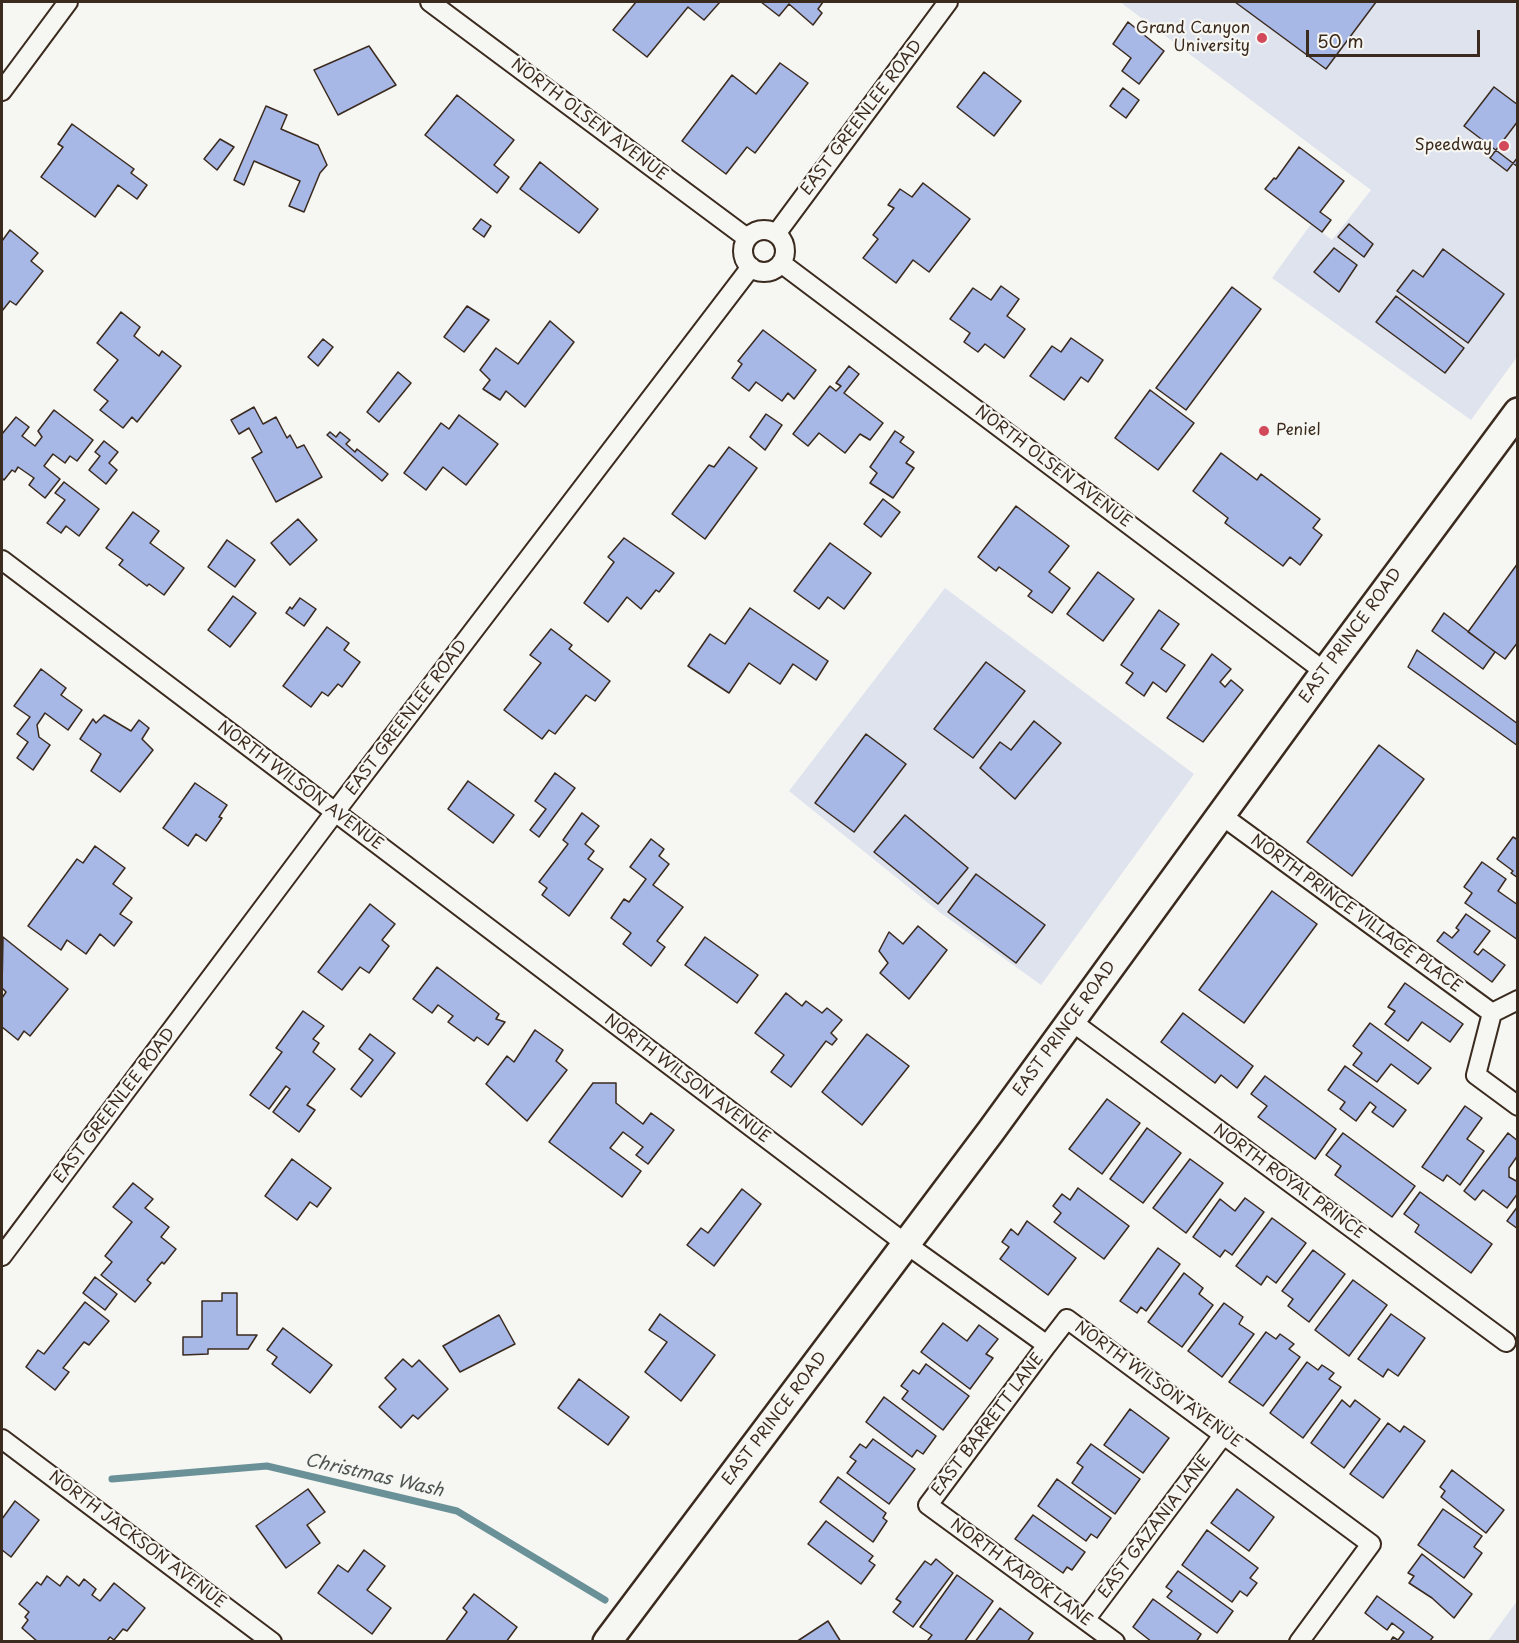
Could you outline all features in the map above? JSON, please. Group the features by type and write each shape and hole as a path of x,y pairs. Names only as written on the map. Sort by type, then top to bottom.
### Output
{"main road":[{"name":"EAST PRINCE ROAD","path":"607,1641 906,1244 1518,412"}],"street":[{"path":"2,91 68,2"},
{"name":"NORTH OLSEN AVENUE","path":"430,2 747,238"},
{"name":"EAST GREENLEE ROAD","path":"776,234 948,2"},
{"path":"764,230 776,234 783,244 784,257 780,263 770,271 763,272 751,267 743,256 744,243 747,238 752,233 764,230"},
{"name":"NORTH OLSEN AVENUE","path":"780,263 1325,672"},
{"name":"EAST GREENLEE ROAD","path":"2,1256 335,812 751,267"},
{"name":"NORTH WILSON AVENUE","path":"2,560 906,1244 1047,1345 1067,1318 1371,1544 1299,1641"},
{"name":"NORTH PRINCE VILLAGE PLACE","path":"1221,815 1492,1013"},
{"path":"1518,1000 1492,1013 1476,1075 1518,1106"},
{"name":"NORTH ROYAL PRINCE","path":"1071,1021 1506,1342"},
{"name":"EAST BARRETT LANE","path":"928,1505 1047,1345"},
{"name":"EAST GAZANIA LANE","path":"1085,1620 1224,1434"},
{"name":"NORTH JACKSON AVENUE","path":"2,1439 272,1641"},
{"name":"NORTH KAPOK LANE","path":"928,1505 1115,1641"}],"shaded area":[{"path":"1120,2 1517,2 1517,357 1471,420 1272,278 1311,224 1332,240 1371,190"},
{"path":"945,588 1194,774 1041,985 938,911 789,791"},
{"path":"1517,1601 1517,1641 1488,1641"}],"building":[{"path":"636,2 720,2 704,20 688,7 647,57 613,30"},
{"path":"761,2 823,2 818,9 822,13 813,25 789,4 779,16"},
{"path":"1235,2 1376,2 1326,69"},
{"path":"1128,22 1164,51 1139,84 1122,71 1131,58 1113,44"},
{"path":"369,46 396,85 338,115 314,70"},
{"path":"780,63 808,83 755,153 747,147 726,174 682,141 732,75 756,94"},
{"path":"984,72 1021,101 994,136 957,107"},
{"name":"Speedway","path":"1494,87 1518,105 1518,167 1464,126"},
{"path":"1123,88 1139,100 1126,118 1110,106"},
{"path":"457,95 514,140 494,165 509,177 497,193 425,135"},
{"path":"266,106 287,115 281,129 318,145 327,165 320,173 304,212 289,206 300,181 254,161 244,185 234,180"},
{"path":"1518,121 1518,157 1507,171 1490,158"},
{"path":"72,124 134,169 131,173 147,185 137,199 118,185 95,217 41,177 63,147 58,144"},
{"path":"220,139 234,147 217,170 204,159"},
{"path":"1299,147 1344,181 1320,212 1331,220 1322,232 1265,189 1274,178 1276,179"},
{"path":"540,162 598,209 579,233 520,189"},
{"path":"923,183 970,219 929,272 913,260 896,283 863,258 878,239 873,235 894,208 888,205 900,189 912,197"},
{"path":"481,219 491,226 484,237 473,229"},
{"path":"1349,224 1373,244 1364,257 1338,237"},
{"path":"10,230 38,253 31,261 43,271 16,305 10,301 2,311 2,241"},
{"path":"1334,248 1357,265 1339,292 1314,272"},
{"path":"1443,249 1504,294 1468,343 1397,291 1413,270 1423,277"},
{"path":"1001,286 1019,299 1007,316 1025,329 1004,358 985,344 978,352 964,342 970,333 950,319 973,288 991,300"},
{"path":"1232,287 1261,309 1186,410 1156,388"},
{"path":"1396,296 1464,348 1445,373 1376,322"},
{"path":"467,306 489,320 464,352 444,337"},
{"path":"121,312 140,327 134,336 159,356 162,351 181,366 137,422 132,417 123,428 100,410 108,401 94,390 118,360 97,343"},
{"path":"550,321 574,342 525,407 506,391 500,400 483,389 490,380 480,370 496,348 518,364"},
{"path":"763,330 816,370 794,399 788,393 782,401 756,382 749,391 732,378 742,364 738,361"},
{"path":"1071,338 1103,360 1088,382 1081,377 1064,400 1030,376 1052,346 1061,352"},
{"path":"323,339 333,347 318,366 308,357"},
{"path":"849,366 859,374 844,393 883,423 870,440 860,434 845,453 819,433 808,446 793,434 830,386 836,391 841,386 836,383"},
{"path":"398,372 411,383 379,422 367,412"},
{"path":"1150,390 1194,423 1158,470 1115,438"},
{"path":"254,407 263,424 276,417 287,438 290,435 297,448 304,445 322,477 276,502 252,458 262,452 249,428 239,434 231,420"},
{"path":"54,410 93,440 77,461 70,456 65,463 53,454 44,466 60,479 45,498 29,485 34,478 18,467 15,472 12,470 4,480 2,478 2,434 16,417 29,427 22,436 35,446 42,437 38,431"},
{"path":"766,414 782,425 765,450 750,437"},
{"path":"459,415 498,444 466,485 443,467 426,490 404,473 441,423 449,429"},
{"path":"895,431 904,437 900,442 914,452 906,463 914,468 893,498 870,483 877,473 870,467"},
{"path":"330,432 336,437 340,432 350,440 346,444 355,452 357,449 388,474 382,481 327,435"},
{"path":"104,441 118,452 109,463 117,470 106,484 89,470 100,456 95,452"},
{"path":"729,447 757,468 705,539 672,514 709,465 714,467"},
{"path":"1221,453 1257,480 1261,474 1320,519 1313,528 1322,535 1300,565 1290,557 1283,566 1225,523 1228,518 1193,491"},
{"path":"64,482 99,509 79,536 66,526 61,533 47,523 65,500 55,493"},
{"path":"883,499 900,512 881,537 864,524"},
{"path":"1016,506 1069,546 1049,572 1070,588 1052,613 1028,596 1032,591 999,567 996,571 978,557"},
{"path":"133,512 159,531 150,543 184,568 164,595 149,584 147,586 119,565 123,560 106,548"},
{"path":"298,519 317,540 290,565 271,543"},
{"path":"624,538 674,573 641,609 627,597 608,622 584,603 614,562 608,557"},
{"path":"227,540 255,560 235,587 208,567"},
{"path":"830,543 871,573 844,609 828,597 819,609 794,591"},
{"path":"1518,563 1518,642 1505,659 1468,632"},
{"path":"1098,572 1134,599 1103,641 1067,614"},
{"path":"233,596 256,613 230,647 208,630"},
{"path":"300,598 316,609 304,626 286,613"},
{"path":"750,608 828,661 816,680 793,664 780,684 749,663 729,693 688,666 710,634 725,644"},
{"path":"1159,610 1179,624 1161,649 1185,665 1166,692 1153,682 1144,696 1126,683 1133,673 1121,665"},
{"path":"1444,613 1495,652 1483,669 1432,631"},
{"path":"327,627 349,643 344,650 360,662 342,687 338,684 328,696 322,692 311,707 283,686"},
{"path":"551,629 572,645 569,649 610,681 595,701 586,695 555,734 549,730 542,739 504,710 541,663 530,655"},
{"path":"1417,650 1518,724 1518,746 1408,667"},
{"path":"1212,654 1231,669 1220,682 1225,687 1231,680 1243,690 1203,742 1167,718"},
{"path":"986,662 1025,691 973,758 934,729"},
{"path":"41,669 66,688 61,695 82,710 68,730 45,713 37,725 39,737 50,745 33,770 17,758 28,742 17,734 30,717 14,706"},
{"path":"104,715 131,731 139,720 149,728 142,739 153,750 120,792 91,771 101,754 80,739 93,719 96,723"},
{"path":"1034,721 1061,743 1015,799 980,768 1000,742 1011,750"},
{"path":"866,734 906,764 854,832 815,803"},
{"path":"1379,745 1424,779 1352,876 1307,842"},
{"path":"555,773 575,788 539,837 530,830 546,809 535,801"},
{"path":"468,781 514,815 493,843 448,809"},
{"path":"195,783 227,805 219,817 222,818 206,841 196,834 188,846 163,828"},
{"path":"582,813 599,826 585,844 594,851 588,859 603,869 569,916 542,895 547,888 539,882 568,844 563,840"},
{"path":"905,815 968,868 938,904 874,852"},
{"path":"1513,837 1518,840 1518,878 1511,873 1513,871 1497,859"},
{"path":"651,839 664,849 659,856 669,864 653,885 683,907 657,941 665,947 651,966 623,944 631,933 611,918 624,899 629,902 646,879 630,867"},
{"path":"95,846 125,868 113,884 132,898 120,914 132,922 114,946 100,934 86,954 67,940 61,950 28,926 77,859 83,863"},
{"path":"1482,862 1506,879 1498,891 1518,905 1518,940 1465,903 1472,893 1464,887"},
{"path":"976,874 1045,925 1016,963 948,912"},
{"path":"1272,891 1317,924 1244,1023 1199,990"},
{"path":"370,904 395,924 382,940 389,946 369,973 360,967 342,990 318,972"},
{"path":"1466,914 1490,931 1474,952 1478,955 1483,949 1505,965 1492,982 1437,941 1444,932 1452,938 1459,930 1456,928"},
{"path":"918,926 947,950 909,999 880,973 888,963 879,951 889,932 903,944"},
{"path":"3,937 68,989 30,1036 24,1031 18,1040 2,1027 2,998 6,992 2,988"},
{"path":"705,937 758,975 737,1003 685,965"},
{"path":"437,967 499,1014 496,1019 505,1022 488,1045 477,1037 474,1041 448,1022 453,1016 438,1005 432,1013 413,999"},
{"path":"1405,983 1463,1024 1450,1042 1422,1022 1408,1041 1385,1024 1395,1011 1388,1007"},
{"path":"786,993 802,1006 806,1001 822,1013 827,1008 842,1020 831,1033 837,1039 832,1045 826,1041 791,1087 771,1072 784,1055 755,1033"},
{"path":"303,1011 324,1026 313,1039 319,1043 313,1052 335,1069 307,1105 315,1110 299,1132 273,1112 290,1089 286,1086 269,1109 250,1095 282,1052 276,1048"},
{"path":"1183,1013 1253,1066 1237,1088 1221,1075 1215,1083 1161,1042"},
{"path":"1370,1023 1431,1068 1418,1084 1391,1064 1377,1082 1353,1065 1362,1053 1353,1046"},
{"path":"535,1030 563,1050 556,1061 567,1070 527,1121 486,1084 507,1056 514,1062"},
{"path":"370,1034 395,1053 361,1097 351,1089 373,1060 359,1049"},
{"path":"867,1034 909,1066 862,1125 822,1092"},
{"path":"1345,1066 1406,1110 1393,1127 1372,1112 1376,1107 1370,1102 1356,1121 1340,1109 1345,1102 1328,1090"},
{"path":"1265,1076 1336,1129 1315,1159 1258,1117 1267,1106 1251,1094"},
{"path":"593,1083 616,1083 616,1103 643,1124 651,1113 674,1130 648,1164 636,1155 643,1147 623,1132 610,1148 641,1171 622,1197 549,1142"},
{"path":"1107,1099 1140,1123 1102,1174 1069,1149"},
{"path":"1465,1106 1482,1118 1467,1139 1484,1151 1460,1185 1447,1175 1443,1181 1422,1167"},
{"path":"1147,1128 1181,1153 1143,1203 1110,1179"},
{"path":"1343,1133 1415,1186 1392,1217 1335,1175 1341,1166 1326,1155"},
{"path":"1508,1133 1518,1141 1518,1155 1509,1168 1509,1177 1518,1182 1518,1193 1507,1208 1483,1190 1475,1200 1464,1191"},
{"path":"292,1159 331,1188 317,1207 310,1202 297,1220 265,1196"},
{"path":"1190,1159 1223,1183 1186,1233 1153,1208"},
{"path":"133,1183 153,1199 145,1208 169,1227 161,1237 176,1249 147,1280 151,1283 135,1302 101,1275 112,1262 105,1256 132,1222 113,1207"},
{"path":"1078,1188 1129,1226 1104,1259 1054,1222 1061,1213 1053,1206 1062,1194 1070,1200"},
{"path":"742,1189 761,1204 714,1266 687,1245 701,1228 708,1233"},
{"path":"1420,1192 1492,1244 1471,1273 1415,1232 1419,1225 1404,1214"},
{"path":"1245,1198 1264,1212 1232,1255 1225,1250 1220,1257 1193,1237 1220,1199 1235,1211"},
{"path":"1518,1206 1518,1229 1507,1221"},
{"path":"1272,1218 1306,1243 1276,1283 1267,1276 1261,1285 1236,1266"},
{"path":"1027,1221 1076,1258 1048,1295 1000,1259 1009,1247 1002,1242 1011,1229 1018,1235"},
{"path":"1158,1248 1180,1264 1146,1311 1141,1307 1137,1313 1120,1301"},
{"path":"1313,1250 1345,1274 1309,1322 1288,1306 1293,1299 1282,1291"},
{"path":"1184,1273 1203,1288 1199,1294 1213,1305 1182,1347 1148,1322"},
{"path":"95,1277 117,1294 105,1310 83,1293"},
{"path":"1353,1280 1387,1305 1349,1356 1315,1330"},
{"path":"222,1293 237,1293 237,1335 257,1335 248,1349 208,1349 208,1354 183,1355 183,1337 202,1337 202,1301 222,1301"},
{"path":"85,1302 109,1321 89,1345 84,1342 63,1368 69,1372 55,1390 26,1367 38,1350 44,1354"},
{"path":"1224,1303 1243,1317 1239,1324 1254,1334 1222,1377 1188,1351"},
{"path":"660,1314 715,1355 681,1401 645,1372 667,1342 649,1330"},
{"path":"1391,1314 1425,1338 1398,1376 1388,1369 1383,1377 1358,1359"},
{"path":"499,1315 515,1344 460,1372 443,1346"},
{"path":"943,1323 967,1341 979,1325 998,1339 986,1354 993,1358 970,1389 921,1352"},
{"path":"283,1328 332,1365 310,1393 272,1364 277,1357 267,1350"},
{"path":"1266,1332 1276,1339 1280,1334 1294,1344 1289,1349 1300,1357 1263,1406 1229,1382"},
{"path":"403,1359 412,1367 419,1360 448,1389 418,1419 413,1415 401,1428 379,1407 396,1389 385,1378"},
{"path":"1307,1362 1318,1370 1322,1365 1334,1373 1329,1379 1341,1387 1303,1438 1270,1413"},
{"path":"926,1364 969,1396 943,1430 902,1399 908,1391 901,1386 913,1370 919,1374"},
{"path":"579,1379 629,1417 608,1445 558,1408"},
{"path":"884,1397 936,1436 923,1454 917,1450 912,1457 866,1422"},
{"path":"1342,1400 1350,1407 1355,1400 1380,1419 1344,1468 1311,1443"},
{"path":"1130,1409 1169,1438 1143,1473 1104,1445"},
{"path":"1388,1423 1400,1432 1404,1426 1425,1441 1383,1498 1350,1474"},
{"path":"873,1439 915,1469 889,1504 847,1473 856,1461 850,1457 860,1444 866,1448"},
{"path":"1091,1444 1140,1479 1115,1514 1072,1483 1083,1467 1077,1463"},
{"path":"1452,1470 1504,1510 1486,1533 1441,1497 1445,1491 1440,1487"},
{"path":"838,1477 886,1513 883,1518 887,1521 873,1542 820,1502"},
{"path":"1057,1479 1111,1518 1097,1538 1091,1534 1086,1541 1038,1506"},
{"path":"308,1489 325,1512 307,1525 320,1543 286,1568 256,1526"},
{"path":"1237,1489 1274,1517 1249,1551 1211,1523"},
{"path":"15,1501 39,1520 11,1557 2,1550 2,1519"},
{"path":"1443,1509 1482,1536 1474,1547 1482,1553 1464,1578 1418,1545"},
{"path":"1033,1515 1085,1552 1072,1570 1067,1567 1063,1573 1015,1539"},
{"path":"826,1521 873,1556 869,1561 875,1565 861,1584 808,1544"},
{"path":"1207,1530 1258,1568 1250,1578 1257,1583 1247,1596 1240,1591 1232,1602 1182,1565"},
{"path":"364,1550 385,1566 367,1590 391,1608 372,1634 318,1593 338,1565 348,1572"},
{"path":"1422,1554 1472,1594 1454,1618 1432,1598 1409,1583 1414,1576 1408,1573"},
{"path":"936,1559 953,1573 913,1627 893,1612 901,1602 896,1599 925,1561 931,1565"},
{"path":"1178,1571 1233,1611 1217,1633 1167,1597 1172,1591 1166,1587"},
{"path":"957,1575 993,1601 964,1642 930,1642 928,1640 932,1635 920,1627"},
{"path":"47,1576 60,1586 67,1576 79,1586 84,1579 96,1589 92,1595 100,1601 114,1583 145,1608 127,1631 123,1629 114,1640 110,1637 106,1642 38,1642 22,1628 28,1620 25,1617 29,1612 19,1604 37,1582 41,1585"},
{"path":"474,1594 517,1627 506,1642 445,1642 467,1612 463,1608"},
{"path":"1377,1596 1433,1637 1429,1642 1390,1642 1393,1637 1398,1640 1404,1632 1392,1623 1387,1630 1365,1613"},
{"path":"1153,1599 1201,1634 1196,1642 1152,1642 1133,1627"},
{"path":"1000,1608 1033,1633 1027,1642 975,1642"},
{"path":"828,1621 841,1642 796,1642"}],"waterway":[{"name":"Christmas Wash","path":"112,1479 267,1466 457,1511 605,1600"}],"place":[{"name":"Grand Canyon University","path":"1262,38"},
{"name":"Speedway","path":"1504,146"},
{"name":"Peniel","path":"1264,431"}]}
